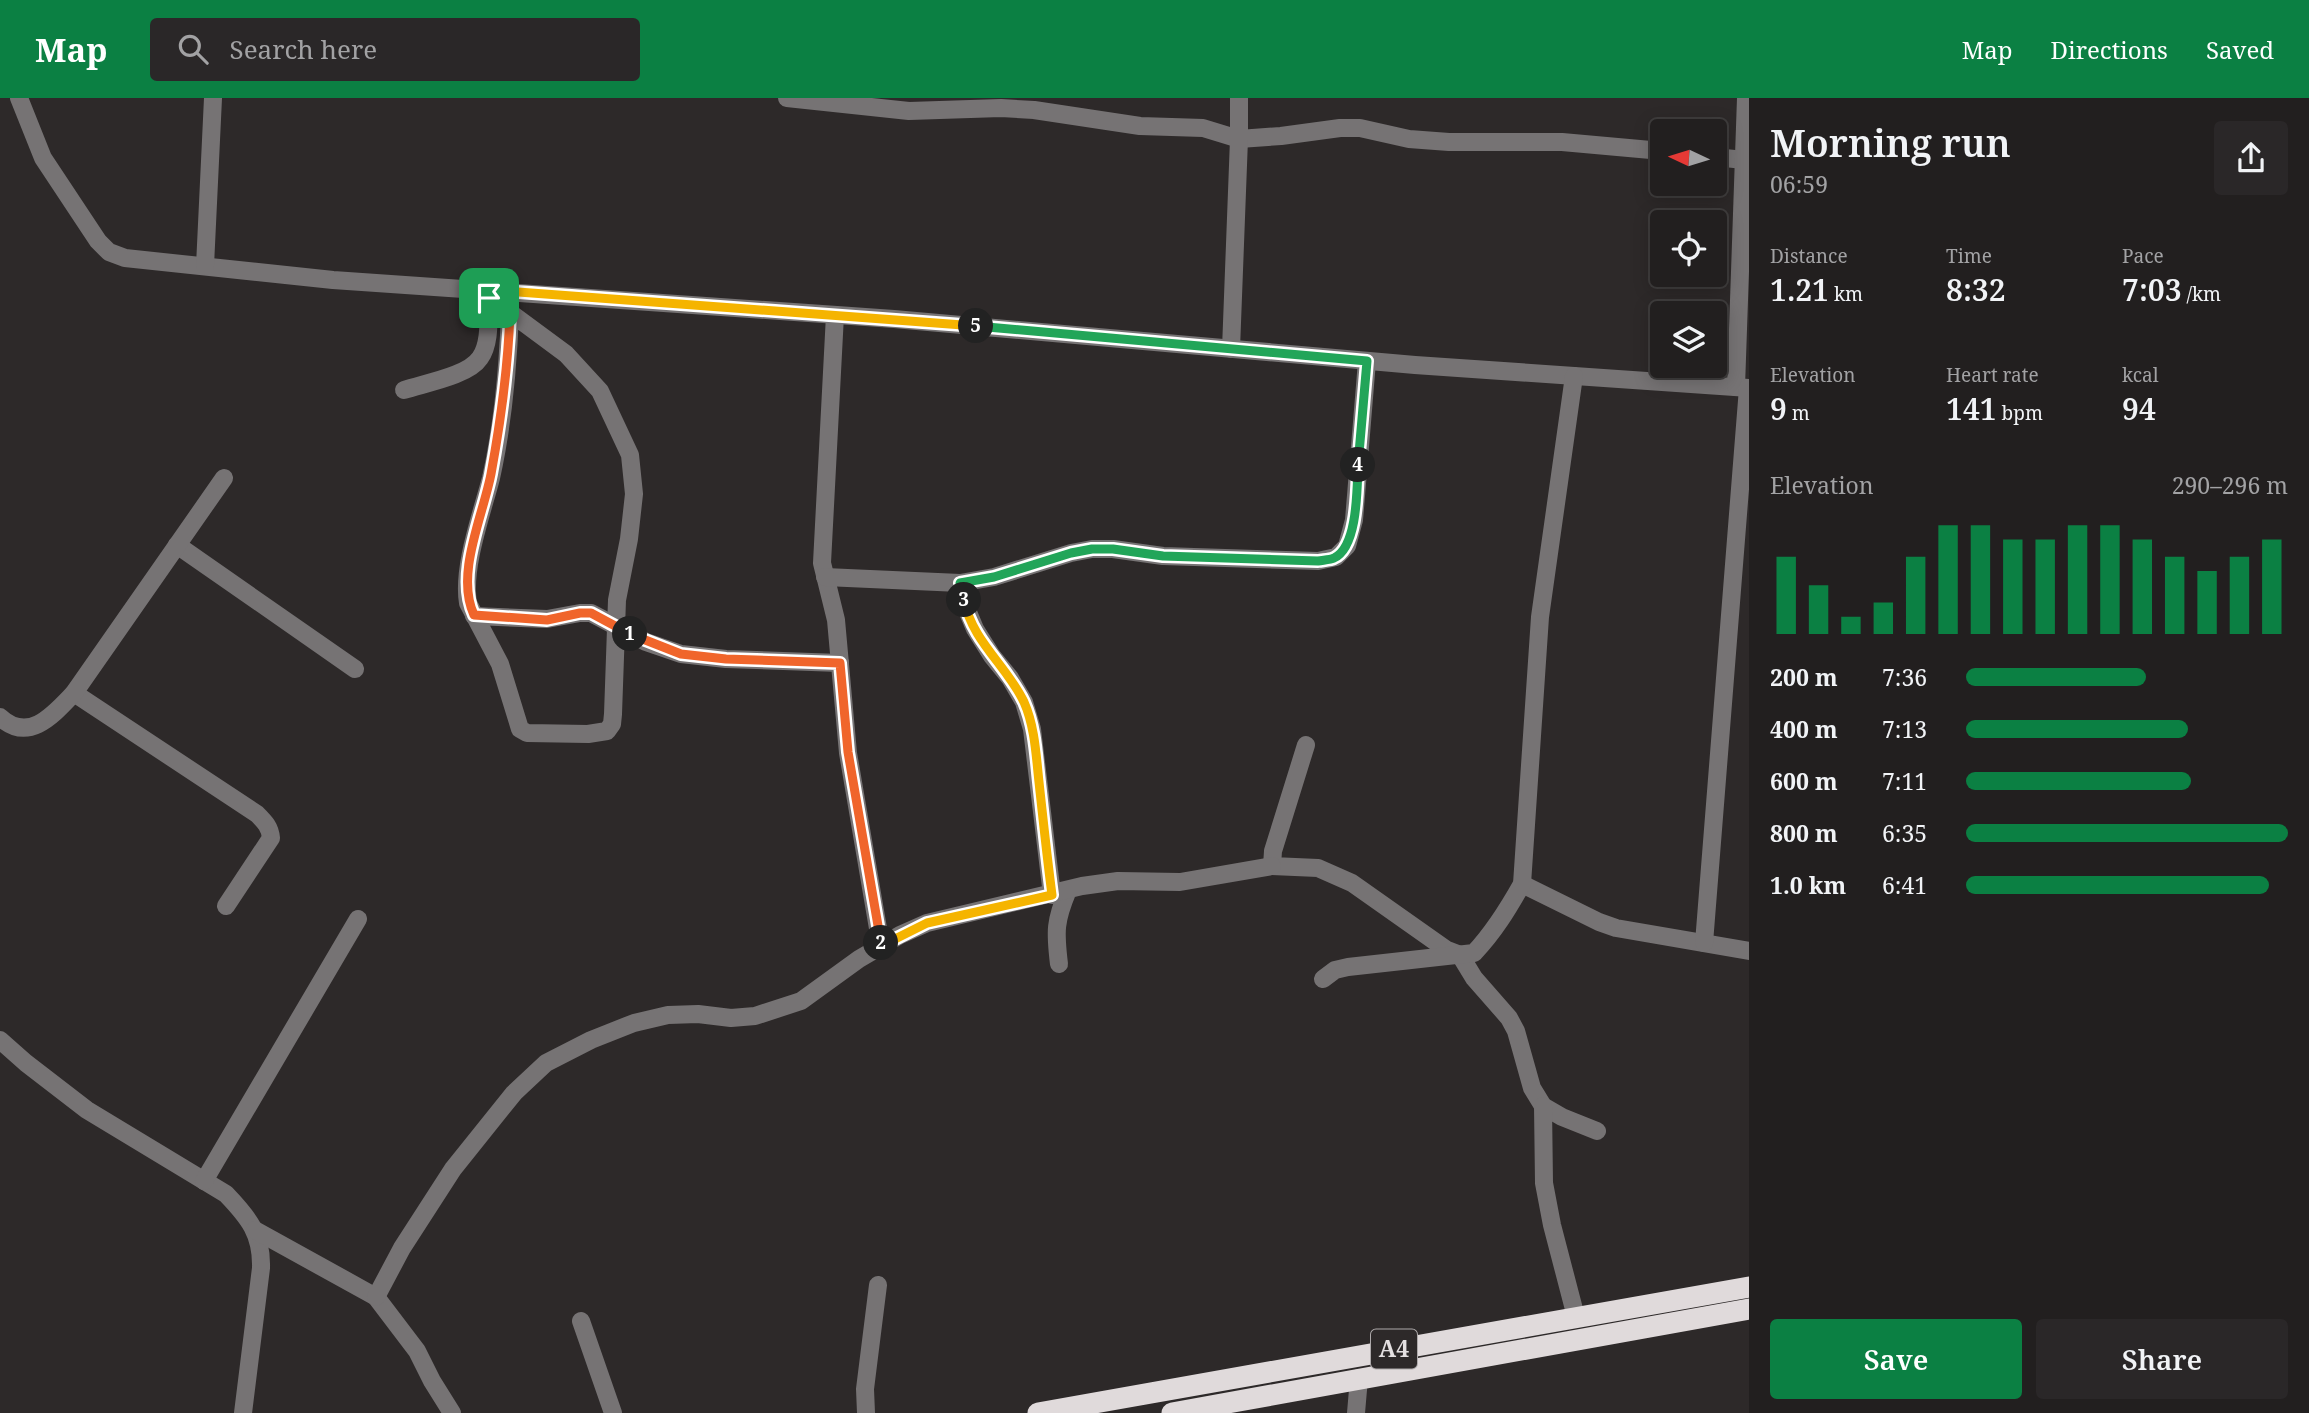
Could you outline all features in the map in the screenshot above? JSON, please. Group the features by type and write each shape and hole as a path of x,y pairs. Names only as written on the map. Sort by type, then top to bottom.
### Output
{"highway":[{"name":"A4","path":"1038,1413 1749,1287"},
{"name":"A4","path":"1172,1413 1749,1309"}],"street":[{"path":"19,98 43,158 98,241 108,252 133,259 484,294 835,315 1367,361 1744,388"},
{"path":"205,266 213,98"},
{"path":"787,98 1034,110 1140,126 1203,128 1239,139 1350,128 1409,139 1449,142 1562,142 1650,150"},
{"path":"1231,349 1239,98"},
{"path":"1704,943 1744,388 1746,98"},
{"path":"1727,158 1744,160"},
{"path":"484,294 510,313 566,354 600,391 630,455 634,494 629,539 617,600 613,714 607,731 588,734 527,733 520,729 500,664 474,615 467,594 478,522 491,477 501,412 508,360 510,313"},
{"path":"404,390 468,370 481,358 487,335 484,294"},
{"path":"835,315 821,550 836,620 848,752 881,946"},
{"path":"825,577 960,583 994,577 1092,549 1176,557 1318,561 1336,557 1347,546 1354,520 1367,361"},
{"path":"1323,979 1335,970 1349,967 1474,953 1504,915 1522,884 1540,617 1574,376"},
{"path":"0,717 6,723 17,727 35,726 51,717 74,693 224,478"},
{"path":"177,545 355,669"},
{"path":"960,583 975,629 1024,702 1032,729 1060,892 1055,932 1059,964"},
{"path":"474,615 547,620 591,613 646,642 681,654 726,659 840,663"},
{"path":"74,693 257,814 271,830 271,838 226,906"},
{"path":"1272,866 1273,851 1306,745"},
{"path":"376,1297 402,1248 453,1169 514,1093 546,1063 591,1040 634,1023 668,1015 698,1014 731,1018 755,1016 801,1001 859,959 927,923 1118,881 1180,882 1272,866 1318,868 1352,883 1447,950 1460,955 1466,969 1513,1024 1532,1088 1543,1105 1562,1117 1597,1131"},
{"path":"1522,884 1616,928 1749,951"},
{"path":"204,1181 358,919"},
{"path":"0,1041 87,1110 226,1194 244,1212 261,1248 261,1268 243,1413"},
{"path":"1543,1105 1544,1183 1576,1317"},
{"path":"254,1230 376,1297 417,1351 452,1413"},
{"path":"866,1413 865,1390 878,1285"},
{"path":"581,1321 613,1413"},
{"path":"1356,1413 1359,1378"}],"route":[{"path":"478,289 894,319 1367,361 1354,520 1347,546 1336,557 1318,561 1163,556 1092,549 994,577 960,583 975,629 1024,702 1032,729 1052,895 927,923 881,946 848,752 840,663 726,659 681,654 646,642 591,613 547,620 474,615 468,603 469,571 478,522 491,477 508,360 510,313 489,298 478,289"}]}
